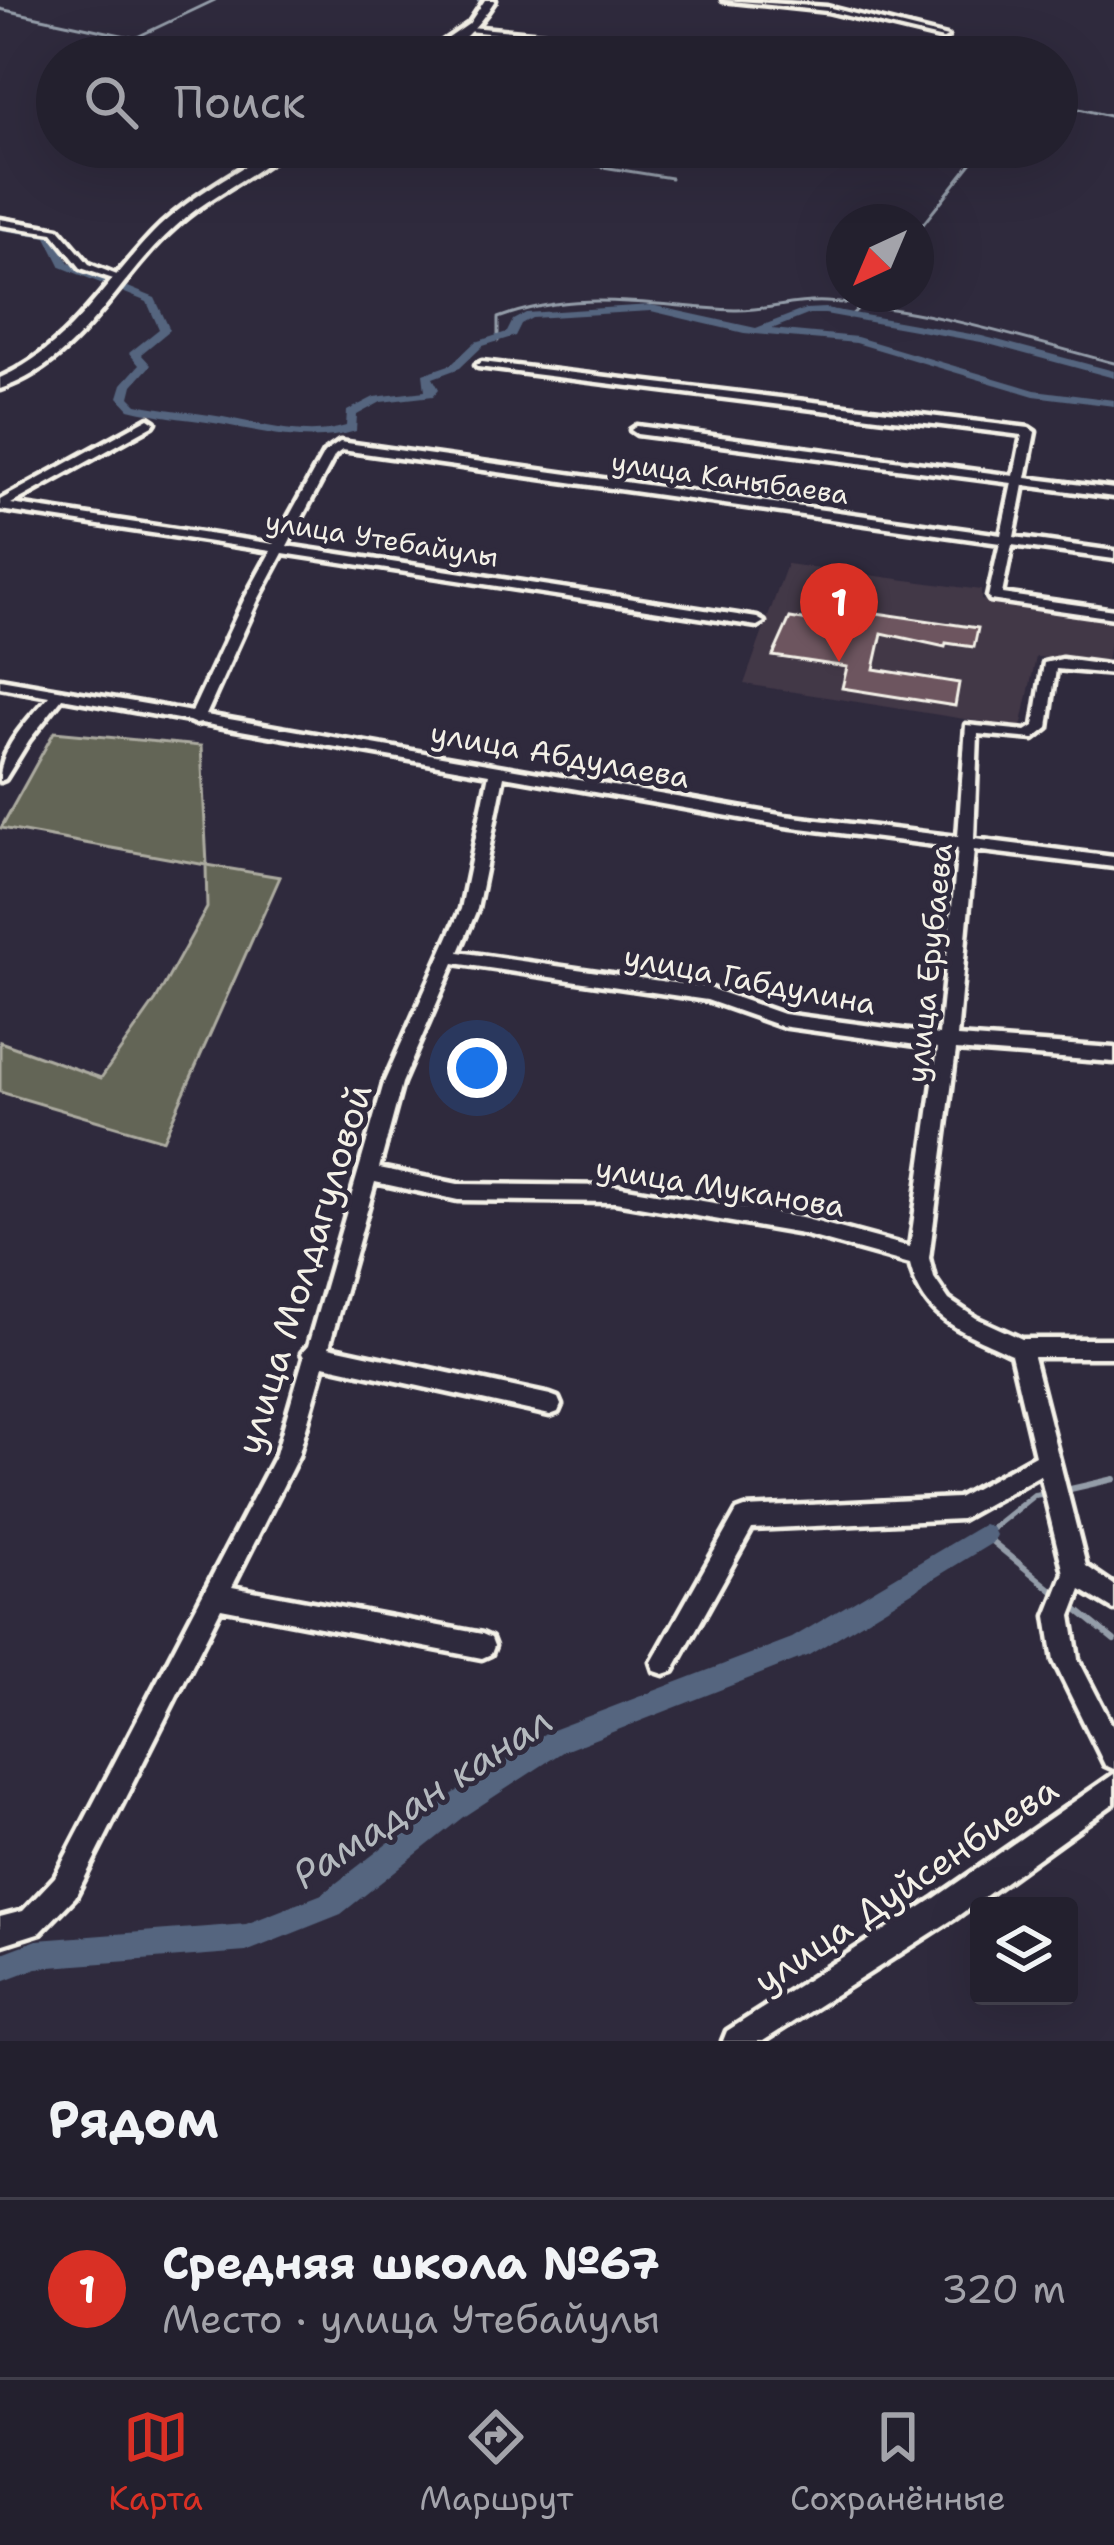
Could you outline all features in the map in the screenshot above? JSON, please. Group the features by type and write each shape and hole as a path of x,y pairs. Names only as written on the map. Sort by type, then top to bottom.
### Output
{"main road":[{"path":"459,36 490,0"},
{"path":"0,384 35,370 65,350 162,232 253,168"}],"street":[{"path":"727,0 827,9 939,36"},
{"path":"467,31 523,36"},
{"path":"0,222 56,231 86,266 118,284"},
{"path":"482,365 1030,431 995,597 1114,614"},
{"path":"0,506 149,422"},
{"path":"637,430 1114,493"},
{"name":"улица Каныбаева","path":"280,548 330,453 340,446 1114,555"},
{"name":"улица Утебайулы","path":"0,506 757,622"},
{"path":"196,720 280,548"},
{"name":"улица Ерубаева","path":"919,1258 950,1043 969,843 971,728 1029,736 1041,728 1049,666 1114,670"},
{"name":"улица Абдулаева","path":"0,683 785,820 1114,862"},
{"path":"0,776 22,737 58,694"},
{"name":"улица Молдагуловой","path":"0,1931 31,1922 65,1887 287,1456 393,1083 469,909 497,772"},
{"name":"улица Габдулина","path":"448,956 710,994 782,1020 950,1043 1114,1055"},
{"name":"улица Муканова","path":"366,1173 458,1192 615,1194 802,1226 919,1258"},
{"path":"919,1258 925,1292 949,1313 1019,1348 1114,1348"},
{"path":"1019,1348 1076,1573 1059,1616 1066,1661 1114,1756"},
{"path":"313,1353 550,1405"},
{"path":"664,1662 745,1520 961,1508 1048,1460"},
{"path":"1076,1573 1114,1599"},
{"path":"218,1596 482,1646"},
{"name":"улица Дуйсенбиева","path":"737,2041 945,1908 1114,1786"}],"shaded area":[{"path":"787,564 981,590 981,600 1113,622 1107,662 1036,657 1021,728 744,684"}],"green space":[{"path":"54,732 201,746 207,865 280,877 163,1140 0,1092 0,1042 101,1078 156,1000 207,908 206,865 1,828"}],"building":[{"path":"870,612 978,628 974,647 946,643 945,647 882,633 874,669 959,683 955,706 842,688 847,667 773,656 790,618 865,630"}],"waterway":[{"path":"139,36 215,0"},
{"path":"478,0 483,1"},
{"path":"0,9 126,36"},
{"path":"468,32 511,36"},
{"path":"452,36 457,33"},
{"path":"1078,109 1114,117"},
{"path":"609,168 671,178"},
{"path":"934,210 967,168"},
{"path":"0,227 50,235 65,265 151,300 165,330 135,353 145,365 128,384 124,397 133,407 275,431 337,433 352,428 351,413 378,399 429,394 433,389 427,376 456,366 479,344 511,334 517,322 530,315 651,308 744,330 857,340 1034,393 1114,403"},
{"path":"498,341 498,318 557,304 615,301 734,310 826,302"},
{"path":"758,331 809,311 825,311 982,339 1114,375"},
{"path":"849,317 854,312"},
{"path":"905,312 1114,363"},
{"path":"1066,1490 1114,1479"},
{"path":"1049,1493 1034,1495 984,1535 1058,1595"},
{"name":"Рамадан канал","path":"0,1968 37,1954 246,1938 331,1904 454,1808 556,1741 800,1647 984,1535"},
{"path":"1072,1606 1114,1640"}],"place":[{"name":"Средняя школа №67","path":"839,662"}]}
